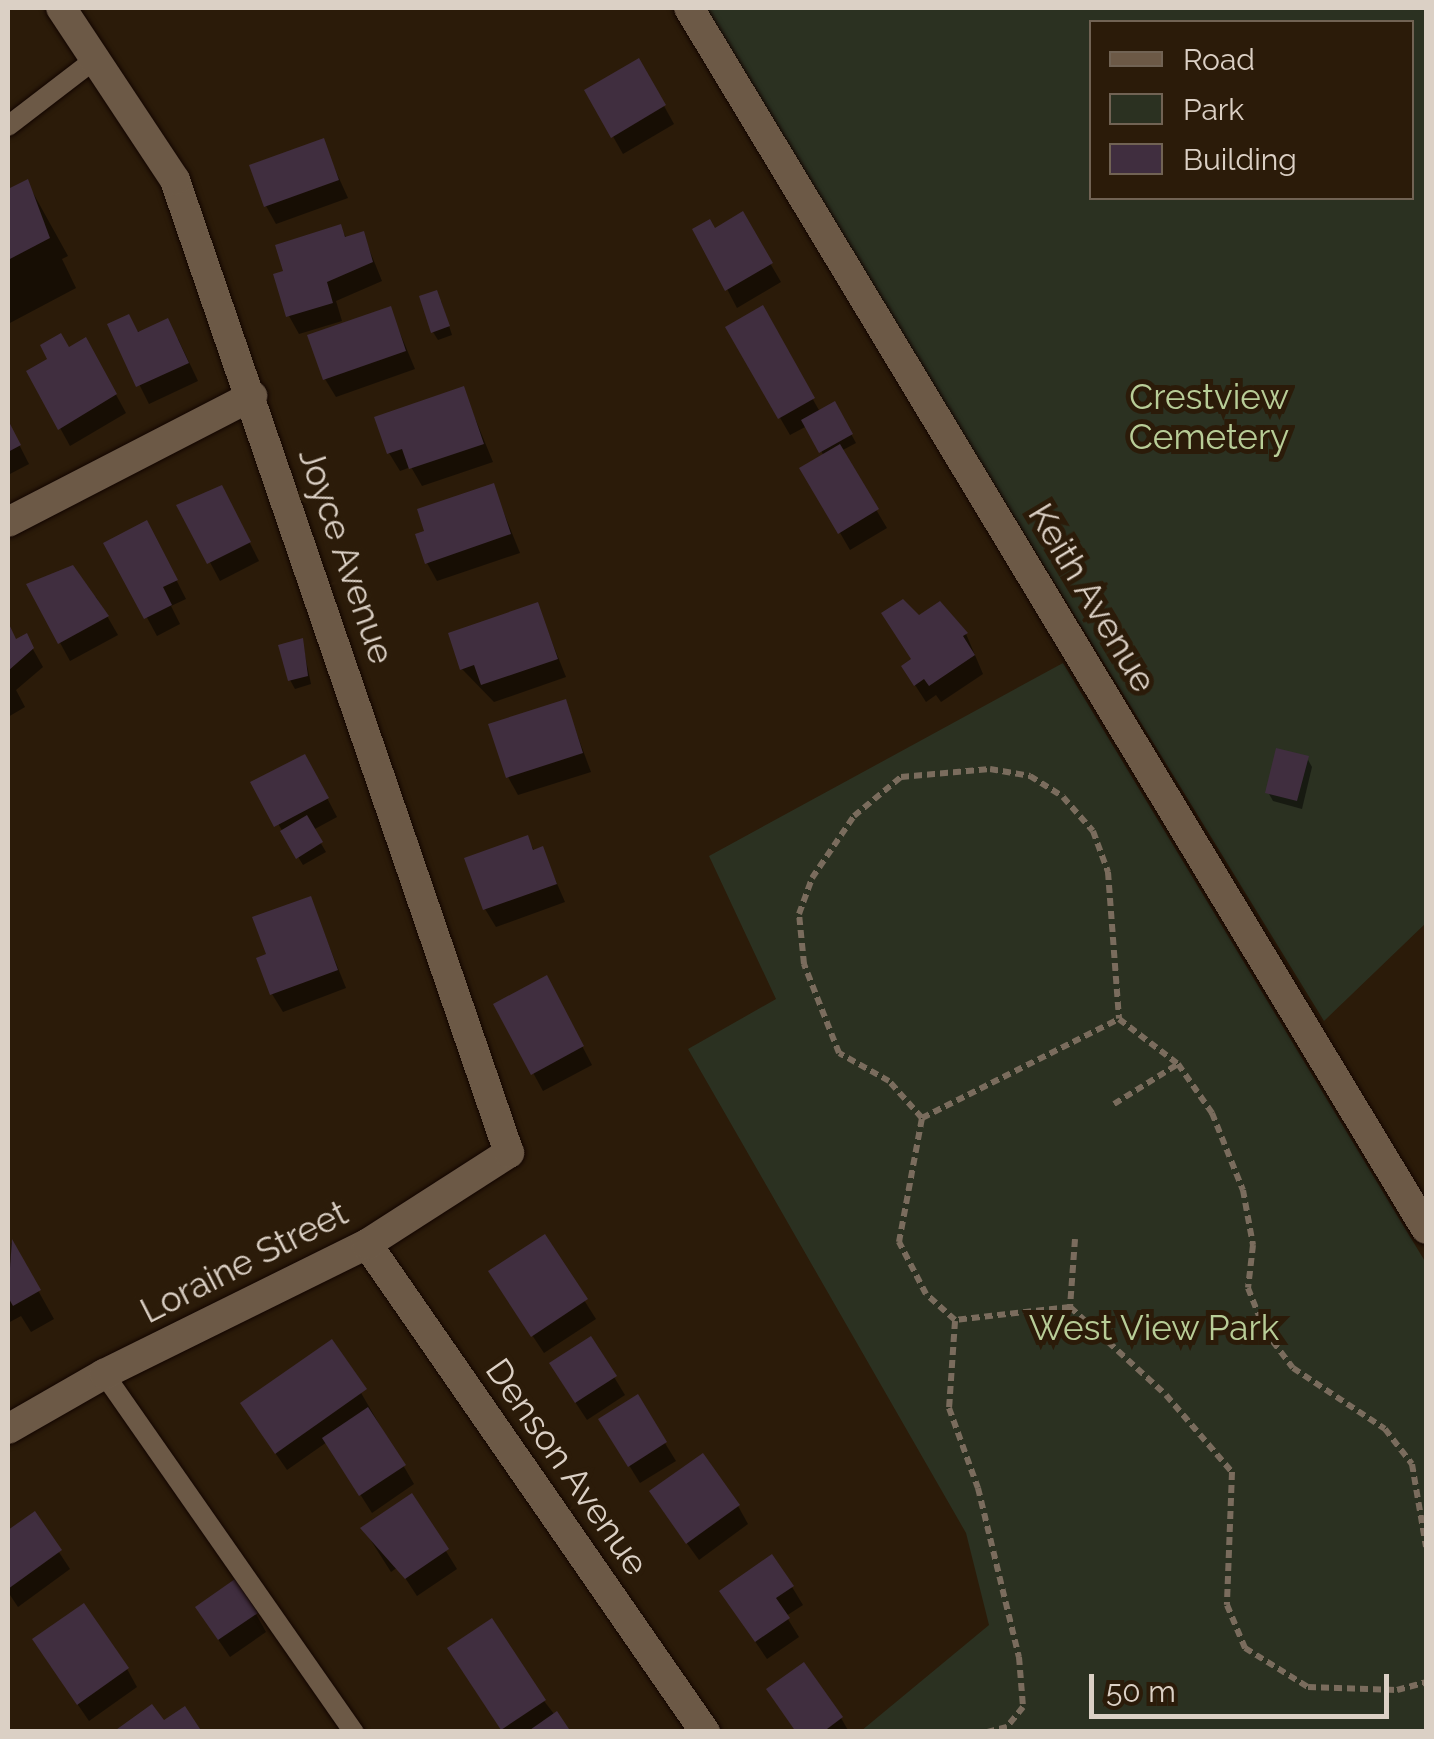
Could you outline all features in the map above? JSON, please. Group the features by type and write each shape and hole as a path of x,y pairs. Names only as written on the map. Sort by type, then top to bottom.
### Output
{"street":[{"name":"Joyce Avenue","path":"61,8 98,57 175,180 509,1153"},
{"name":"Keith Avenue","path":"689,8 1426,1228"},
{"path":"8,522 252,396"},
{"name":"Loraine Street","path":"8,1430 104,1374 368,1244 509,1153"},
{"name":"Denson Avenue","path":"368,1244 706,1732"}],"lane":[{"path":"8,126 98,57"},
{"path":"104,1374 354,1732"}],"path":[{"path":"922,1118 888,1081 839,1054 804,964 799,914 812,878 854,816 902,777 990,770 1030,776 1063,797 1093,831 1108,872 1119,1019 1178,1064 1212,1113 1243,1190 1252,1245 1248,1288 1265,1331 1293,1368 1386,1429 1412,1464 1426,1547"},
{"path":"922,1118 1119,1019"},
{"path":"1114,1104 1178,1064"},
{"path":"922,1118 900,1242 926,1294 955,1320 1070,1307 1166,1395 1232,1472 1227,1605 1245,1648 1308,1687 1397,1690 1426,1682"},
{"path":"1070,1307 1075,1239"},
{"path":"955,1320 949,1408 978,1488 1022,1690 1023,1707 1008,1728 986,1732"},
{"path":"947,1732 959,1732"}],"green space":[{"name":"Crestview Cemetery","path":"702,8 1426,8 1426,923 1324,1021"},
{"name":"West View Park","path":"1063,663 1426,1263 1426,1731 861,1731 989,1625 966,1533 688,1049 776,999 709,856"}],"building":[{"path":"639,58 666,105 611,138 584,90"},
{"path":"324,138 339,180 264,207 249,165"},
{"path":"28,179 50,238 8,260 8,189"},
{"path":"743,211 773,263 725,291 692,229 710,219 715,228"},
{"path":"341,224 345,237 364,231 373,262 327,282 333,303 286,317 273,274 283,271 275,245"},
{"path":"437,290 450,326 431,333 419,296"},
{"path":"763,305 815,398 778,419 725,327"},
{"path":"391,306 406,351 323,380 307,335"},
{"path":"129,314 138,332 168,318 189,363 136,387 107,324"},
{"path":"61,333 69,347 86,337 117,394 58,430 26,371 47,359 40,345"},
{"path":"464,386 484,444 409,469 402,449 387,454 374,417"},
{"path":"835,401 853,434 819,453 801,420"},
{"path":"8,420 21,445 8,452"},
{"path":"840,444 879,509 838,534 799,468"},
{"path":"494,483 511,534 425,564 415,534 424,531 417,509"},
{"path":"222,485 251,542 207,564 176,505"},
{"path":"147,520 178,580 163,587 172,605 144,619 103,543"},
{"path":"73,565 109,616 58,644 26,584"},
{"path":"903,599 919,615 940,601 968,633 963,636 975,655 929,686 924,679 914,686 901,666 911,659 881,613"},
{"path":"538,602 558,659 481,685 474,665 460,670 448,633"},
{"path":"8,622 16,639 27,633 34,648 8,671"},
{"path":"303,638 308,676 288,681 278,645"},
{"path":"566,699 583,753 506,778 488,724"},
{"path":"1276,748 1309,756 1297,801 1265,793"},
{"path":"305,754 329,798 274,827 250,782"},
{"path":"307,815 323,842 296,859 280,831"},
{"path":"528,835 533,850 543,846 557,884 483,910 464,858"},
{"path":"311,896 338,970 270,995 256,958 266,954 252,917"},
{"path":"547,975 584,1046 531,1075 493,1004"},
{"path":"545,1234 588,1299 531,1337 488,1271"},
{"path":"12,1239 41,1290 13,1306 8,1297"},
{"path":"591,1336 617,1376 575,1403 549,1363"},
{"path":"332,1339 367,1389 275,1454 240,1403"},
{"path":"638,1394 667,1442 628,1467 598,1419"},
{"path":"368,1407 406,1465 359,1496 322,1438"},
{"path":"703,1453 740,1505 686,1544 649,1491"},
{"path":"412,1493 449,1549 405,1579 360,1528"},
{"path":"35,1511 62,1550 8,1589 8,1530"},
{"path":"772,1554 794,1586 776,1598 790,1618 755,1642 719,1591"},
{"path":"235,1579 258,1613 218,1640 195,1607"},
{"path":"84,1603 129,1668 77,1705 32,1639"},
{"path":"492,1618 546,1700 501,1730 447,1648"},
{"path":"804,1662 843,1717 823,1732 796,1732 766,1689"},
{"path":"152,1704 164,1720 185,1706 202,1732 113,1732"},
{"path":"557,1711 571,1732 527,1732"}]}
